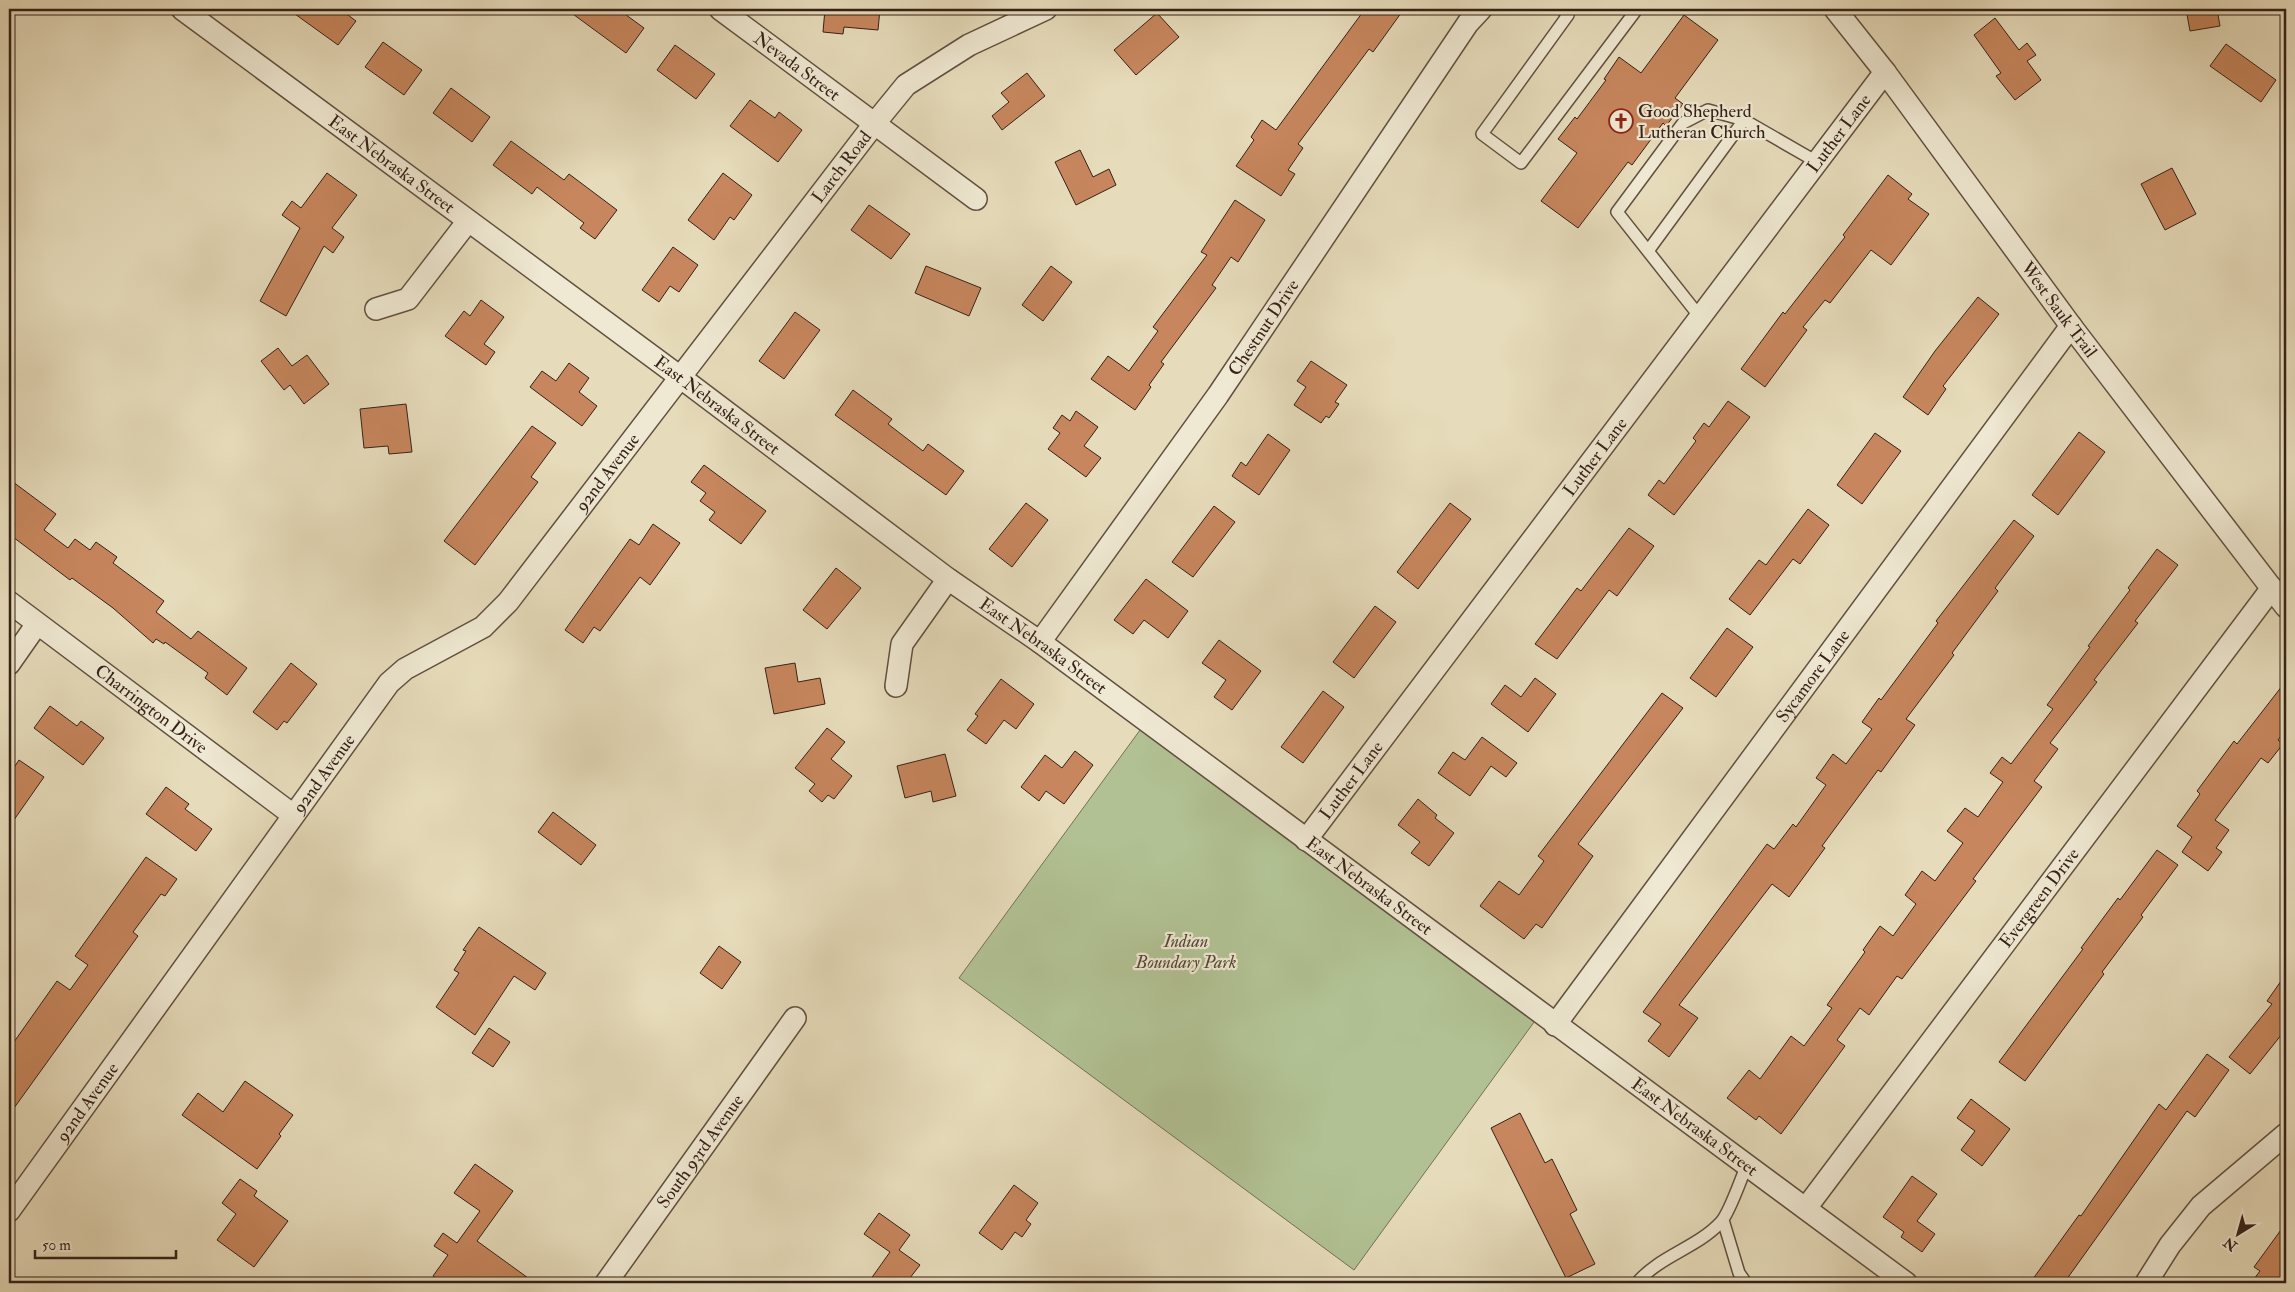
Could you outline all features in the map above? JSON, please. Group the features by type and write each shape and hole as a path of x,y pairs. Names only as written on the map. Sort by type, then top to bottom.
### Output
{"street":[{"name":"East Nebraska Street","path":"182,9 680,377 948,579 1040,642 1906,1283"},
{"name":"Nevada Street","path":"720,9 976,198"},
{"name":"Larch Road","path":"680,377 906,85 969,45 1046,9"},
{"name":"Chestnut Drive","path":"1040,642 1218,395 1468,23 1481,9"},
{"name":"West Sauk Trail","path":"1835,9 1885,72 2071,326 2286,607"},
{"name":"Luther Lane","path":"1306,840 1885,72"},
{"path":"376,310 408,299 468,221"},
{"name":"Sycamore Lane","path":"1555,1025 2071,326"},
{"name":"92nd Avenue","path":"9,1211 388,683 406,669 483,627 508,602 680,377"},
{"path":"896,686 902,644 948,579"},
{"name":"Evergreen Drive","path":"1806,1208 2272,588"},
{"name":"Charrington Drive","path":"9,602 292,815"},
{"path":"9,664 37,624"},
{"name":"South 93rd Avenue","path":"606,1283 795,1018"},
{"path":"2146,1283 2170,1245 2202,1206 2286,1134"}],"lane":[{"path":"1568,11 1482,134 1521,163 1637,9"},
{"path":"1700,317 1617,212 1683,123 1708,110 1744,120 1817,162"},
{"path":"1648,251 1744,120"},
{"path":"1637,1283 1647,1272 1699,1241 1723,1220 1747,1165"},
{"path":"1723,1220 1739,1272 1746,1283"}],"green space":[{"name":"Indian Boundary Park","path":"1143,726 1537,1018 1354,1270 959,978"}],"building":[{"path":"288,9 340,9 356,21 338,45"},
{"path":"566,9 618,9 644,28 626,53"},
{"path":"825,9 880,9 878,30 844,27 843,34 823,32"},
{"path":"1365,9 1404,9 1373,52 1369,49 1298,144 1303,148 1288,170 1295,174 1281,196 1236,166 1254,140 1251,137 1262,120 1276,130"},
{"path":"2186,9 2217,9 2220,26 2190,31"},
{"path":"1157,13 1179,37 1136,75 1114,50"},
{"name":"Good Shepherd Lutheran Church","path":"1684,15 1718,40 1675,98 1683,104 1666,126 1663,123 1632,165 1628,162 1578,228 1541,201 1577,153 1558,139 1575,117 1577,119 1606,80 1604,79 1619,57 1641,73"},
{"path":"1995,18 2019,50 2027,43 2036,55 2027,61 2041,80 2015,100 1996,76 2001,73 1974,35"},
{"path":"383,42 422,70 404,95 365,67"},
{"path":"2226,44 2276,80 2261,102 2210,66"},
{"path":"675,45 715,74 696,99 657,70"},
{"path":"1027,73 1045,96 1002,130 992,116 1009,102 1001,93"},
{"path":"451,88 490,117 472,142 433,113"},
{"path":"750,100 775,118 779,112 802,130 778,162 730,126"},
{"path":"511,141 564,180 569,174 617,210 595,239 580,228 584,223 537,187 532,194 493,165"},
{"path":"1080,150 1093,177 1109,169 1116,185 1076,205 1055,162"},
{"path":"2172,168 2196,214 2165,230 2141,184"},
{"path":"327,173 357,195 332,228 344,237 333,253 324,246 286,316 260,301 300,228 282,215 292,201 301,208"},
{"path":"723,173 752,195 734,220 730,217 714,240 688,220"},
{"path":"1888,175 1912,194 1908,199 1929,214 1891,265 1871,250 1830,303 1825,300 1803,327 1807,330 1765,387 1741,369 1783,312 1785,314 1845,237 1843,235"},
{"path":"1235,200 1265,220 1238,262 1231,257 1212,285 1216,288 1161,362 1164,364 1135,410 1091,379 1108,356 1129,371 1158,331 1153,327 1207,255 1201,252"},
{"path":"869,205 910,234 891,259 851,230"},
{"path":"673,247 698,265 679,292 670,286 659,302 642,290"},
{"path":"926,266 981,288 969,316 915,293"},
{"path":"1051,266 1072,282 1043,321 1022,305"},
{"path":"1978,297 1999,314 1943,386 1946,389 1928,415 1903,397 1935,351"},
{"path":"481,300 504,317 484,344 495,352 486,365 445,336 464,311 470,316"},
{"path":"795,312 820,330 784,379 759,361"},
{"path":"278,348 292,366 307,355 329,384 304,404 290,385 284,390 261,361"},
{"path":"1311,361 1347,385 1335,402 1339,404 1329,418 1326,416 1321,423 1294,405 1306,387 1297,381"},
{"path":"569,363 589,378 579,392 597,406 582,426 530,387 542,371 556,381"},
{"path":"853,390 892,419 888,424 923,451 928,444 964,471 946,495 835,415"},
{"path":"1728,401 1750,417 1674,515 1648,495 1659,480 1664,484 1696,441 1693,438 1704,423 1709,427"},
{"path":"406,404 412,452 389,454 388,446 364,448 360,409"},
{"path":"1076,411 1098,427 1084,446 1101,458 1086,477 1048,449 1060,433 1053,428 1062,415 1070,421"},
{"path":"532,426 556,443 531,477 538,482 475,565 444,541"},
{"path":"2079,432 2105,452 2058,515 2032,495"},
{"path":"1875,433 1901,451 1862,504 1837,485"},
{"path":"1268,434 1290,450 1259,495 1232,476 1241,462 1246,466"},
{"path":"704,465 766,511 741,544 709,520 715,512 700,501 706,493 691,482"},
{"path":"9,479 56,514 44,530 68,548 75,539 90,550 96,542 117,557 113,563 164,601 156,612 191,639 198,631 247,668 227,695 205,678 208,673 165,642 164,644 156,639 153,643 113,608 72,578 70,580 9,534 15,524 9,520"},
{"path":"1026,503 1048,520 1012,567 989,549"},
{"path":"1450,503 1471,519 1418,589 1397,572"},
{"path":"1214,506 1235,522 1193,577 1172,562"},
{"path":"1808,509 1829,525 1800,564 1793,559 1750,615 1729,599 1759,560 1766,565"},
{"path":"2014,520 2034,536 1995,588 1998,591 1952,653 1954,655 1906,719 1915,725 1881,772 1878,770 1822,846 1825,848 1789,897 1772,884 1679,1005 1698,1018 1669,1057 1648,1041 1661,1024 1643,1012 1767,844 1774,849 1793,824 1796,827 1826,785 1816,778 1833,754 1846,764 1872,729 1862,722 1879,698 1881,700 1938,623 1936,621"},
{"path":"653,524 680,543 650,585 640,577 600,631 594,627 583,643 565,630 630,539 639,545"},
{"path":"1629,528 1654,546 1617,596 1609,590 1557,659 1535,644 1577,588 1581,591"},
{"path":"2157,549 2178,565 2135,621 2138,623 2094,680 2097,682 2050,743 2058,749 2034,781 2042,787 1973,879 1976,881 1902,979 1897,976 1869,1015 1860,1008 1837,1040 1845,1046 1781,1134 1759,1116 1756,1120 1727,1098 1749,1070 1760,1079 1791,1036 1804,1046 1832,1008 1827,1005 1865,952 1863,950 1880,926 1893,936 1916,904 1905,895 1922,871 1935,881 1963,843 1947,831 1965,808 1978,817 2003,782 1990,773 2002,757 2011,764 2053,709 2047,705 2090,647 2088,646 2130,590 2128,588"},
{"path":"836,568 861,588 827,629 803,610"},
{"path":"1146,579 1188,611 1168,638 1144,620 1133,634 1114,620"},
{"path":"1375,606 1396,622 1354,678 1333,662"},
{"path":"1727,628 1753,647 1716,697 1690,678"},
{"path":"1219,640 1261,671 1232,710 1214,697 1226,680 1202,663"},
{"path":"291,663 317,684 287,723 284,721 277,730 253,712"},
{"path":"795,663 798,682 820,678 825,704 774,714 765,668"},
{"path":"1535,678 1556,694 1528,732 1491,704 1505,685 1521,697"},
{"path":"1001,679 1034,704 1016,729 1004,720 986,744 967,730 978,716 975,714"},
{"path":"2286,681 2286,730 2278,740 2283,744 2268,763 2261,758 2215,820 2229,830 2216,848 2222,852 2208,871 2182,852 2192,837 2177,826 2200,794 2197,791 2234,741 2237,744"},
{"path":"1323,691 1344,707 1303,763 1281,747"},
{"path":"1662,693 1683,708 1578,844 1593,856 1542,928 1536,924 1524,939 1480,906 1499,881 1519,895 1544,861 1538,856"},
{"path":"50,706 77,726 81,721 104,738 83,765 34,728"},
{"path":"827,728 845,742 831,759 852,776 834,799 828,795 822,802 809,791 815,784 795,768"},
{"path":"1482,737 1517,763 1506,777 1491,766 1470,796 1438,773 1453,752 1465,760"},
{"path":"1075,751 1093,765 1064,804 1046,791 1039,801 1021,787 1045,755 1062,768"},
{"path":"945,754 956,796 933,802 931,791 905,798 897,766"},
{"path":"19,760 44,777 9,827 9,775"},
{"path":"166,787 189,804 185,809 212,829 196,851 146,814"},
{"path":"1418,799 1437,815 1435,818 1454,833 1429,866 1411,853 1420,842 1398,825"},
{"path":"553,812 596,845 581,865 538,832"},
{"path":"2157,850 2178,865 2141,915 2143,917 2102,972 2104,974 2025,1081 1999,1062 2083,949 2081,948 2118,898 2120,900"},
{"path":"146,857 177,879 165,896 161,894 133,932 138,936 9,1115 9,1049 57,981 70,990 88,965 75,956"},
{"path":"479,927 546,973 535,990 514,976 475,1035 436,1007 459,973 454,970 466,951 463,950"},
{"path":"719,946 741,962 722,989 700,973"},
{"path":"2286,974 2286,1029 2250,1074 2229,1057 2272,1004 2267,1001"},
{"path":"489,1028 510,1042 493,1067 472,1053"},
{"path":"2207,1054 2229,1070 2195,1117 2187,1111 2064,1283 2030,1283 2079,1215 2081,1216 2159,1104 2166,1110"},
{"path":"245,1081 293,1115 279,1134 281,1136 257,1169 182,1115 198,1093 223,1112"},
{"path":"1971,1099 2010,1129 1982,1166 1961,1150 1975,1131 1957,1118"},
{"path":"1520,1113 1545,1163 1552,1159 1577,1210 1570,1214 1595,1264 1566,1278 1491,1128"},
{"path":"475,1164 513,1191 477,1241 535,1283 444,1283 433,1276 448,1255 434,1246 443,1233 457,1243 480,1211 454,1193"},
{"path":"1912,1176 1937,1194 1917,1221 1935,1234 1922,1252 1901,1237 1904,1232 1883,1217"},
{"path":"240,1179 257,1191 254,1196 288,1221 254,1267 217,1240 236,1214 222,1203"},
{"path":"1014,1185 1038,1203 1026,1220 1031,1224 1022,1237 1015,1232 1002,1250 979,1233"},
{"path":"879,1213 910,1235 899,1250 920,1265 906,1283 868,1283 890,1252 864,1234"},
{"path":"2286,1223 2286,1274 2279,1283 2251,1283 2260,1271 2254,1267"}],"place":[{"name":"Good Shepherd Lutheran Church","path":"1621,121"}]}
